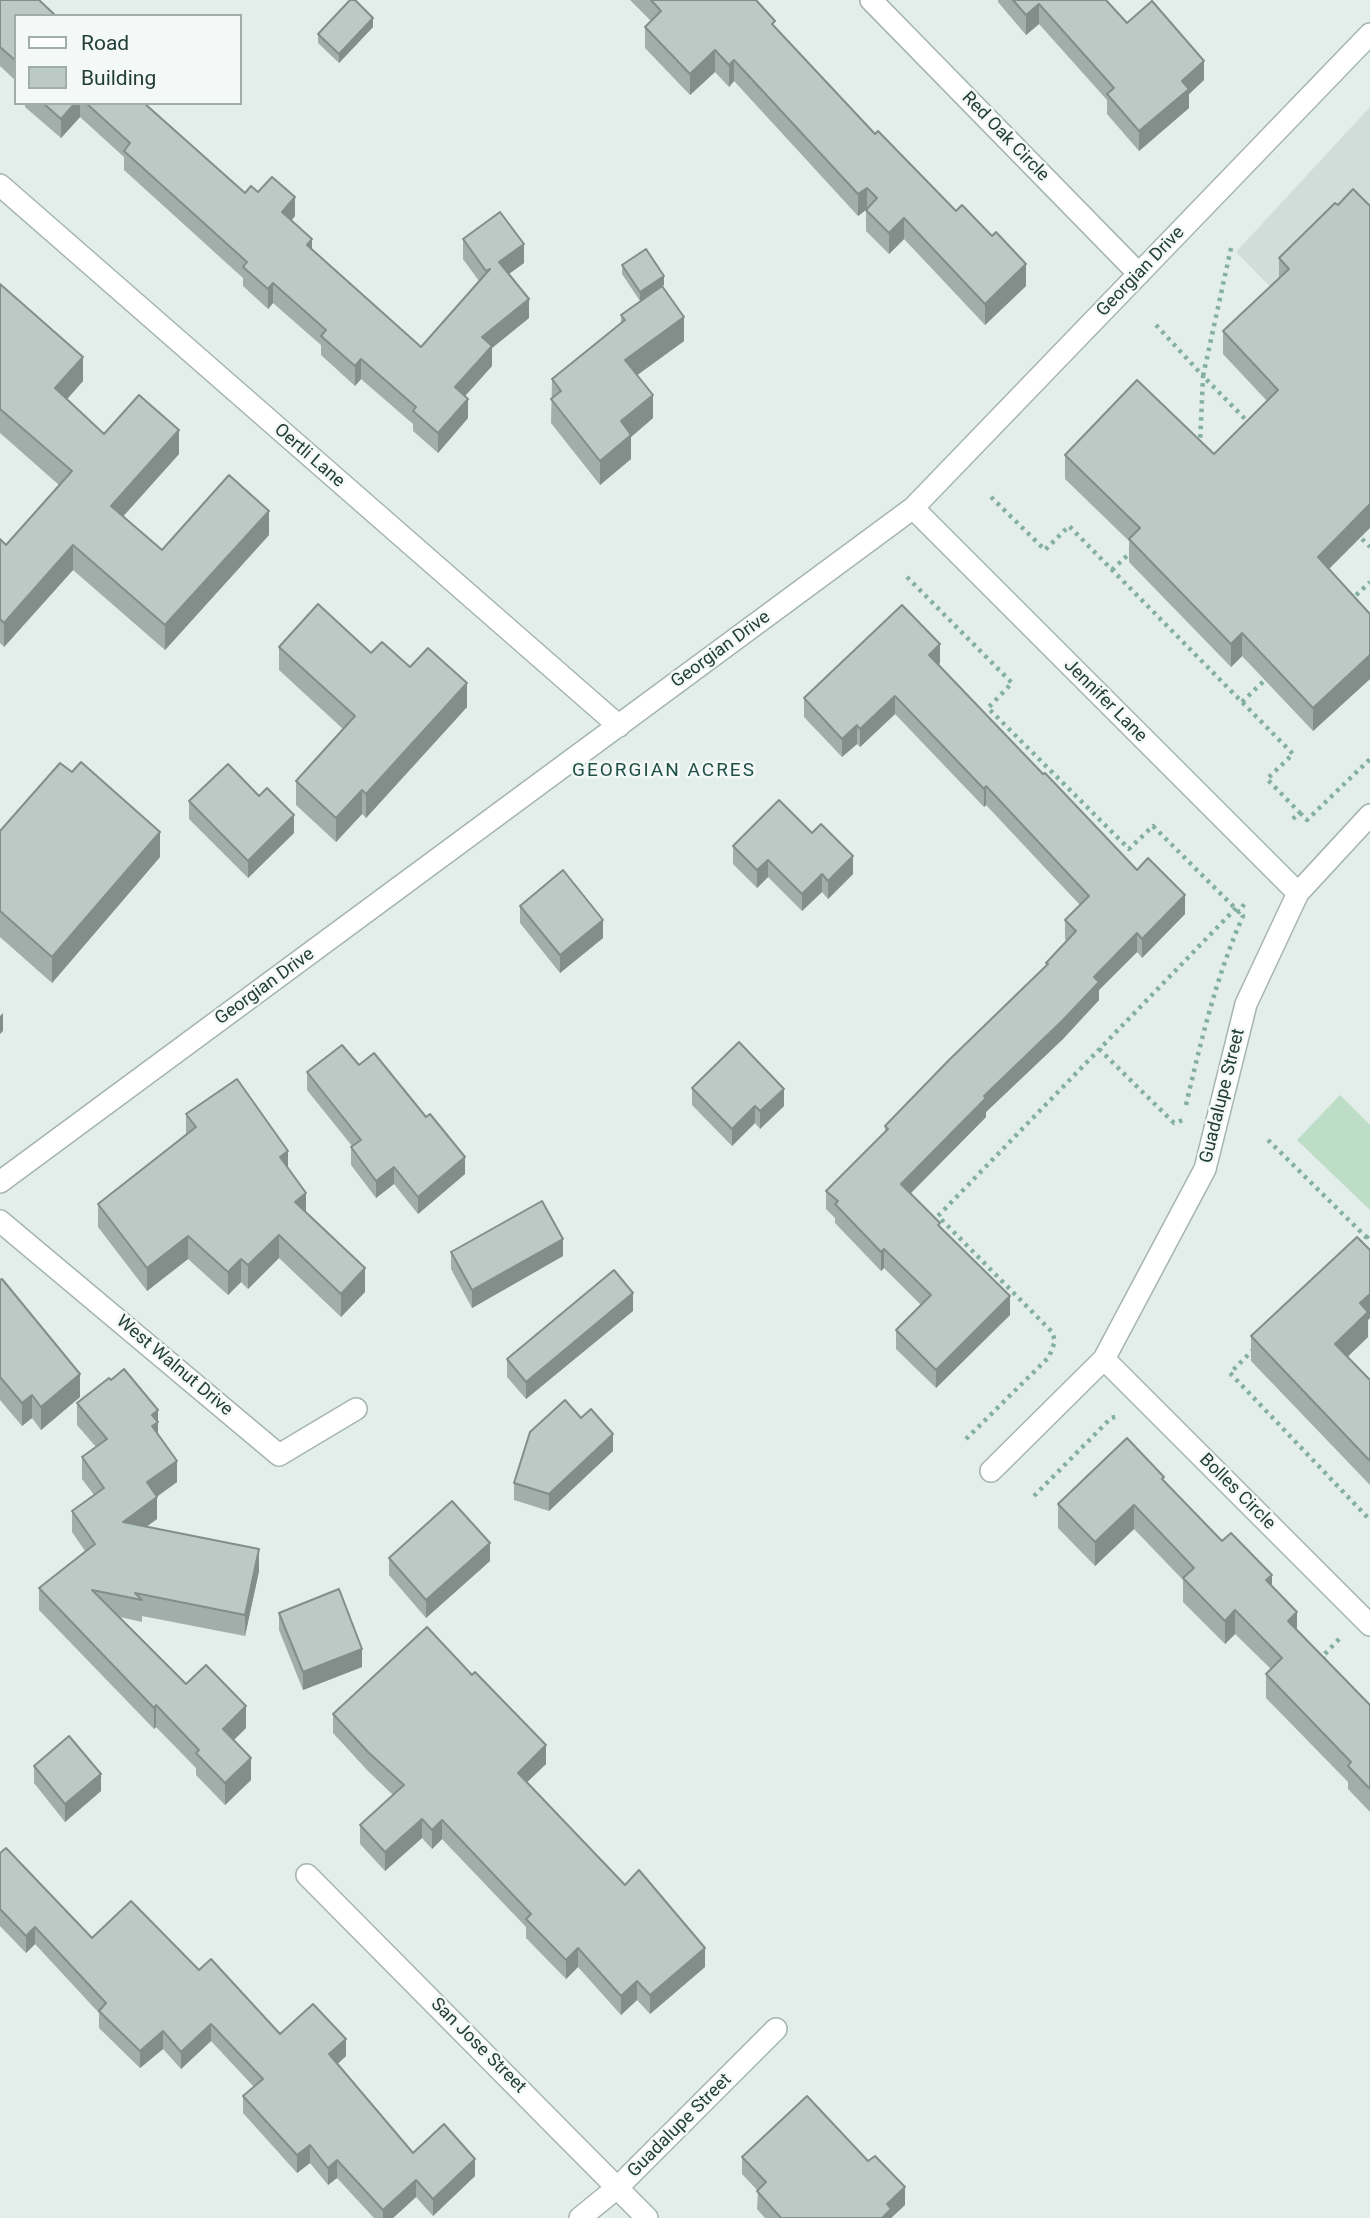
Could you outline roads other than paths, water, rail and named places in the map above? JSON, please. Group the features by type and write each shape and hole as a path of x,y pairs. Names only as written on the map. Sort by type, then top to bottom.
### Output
{"street":[{"name":"Red Oak Circle","path":"871,0 1139,274"},
{"name":"Georgian Drive","path":"0,1182 913,509 1370,34"},
{"name":"Oertli Lane","path":"0,185 619,726"},
{"name":"Jennifer Lane","path":"913,509 1298,893"},
{"name":"Guadalupe Street","path":"991,1471 1104,1359 1205,1169 1246,1004 1298,893 1370,816"},
{"name":"West Walnut Drive","path":"0,1221 279,1455 356,1409"},
{"name":"Bolles Circle","path":"1104,1359 1370,1625"},
{"name":"San Jose Street","path":"307,1875 648,2218"},
{"name":"Guadalupe Street","path":"580,2218 618,2187 776,2029"}],"district":[{"name":"GEORGIAN ACRES","path":"664,771"}]}
